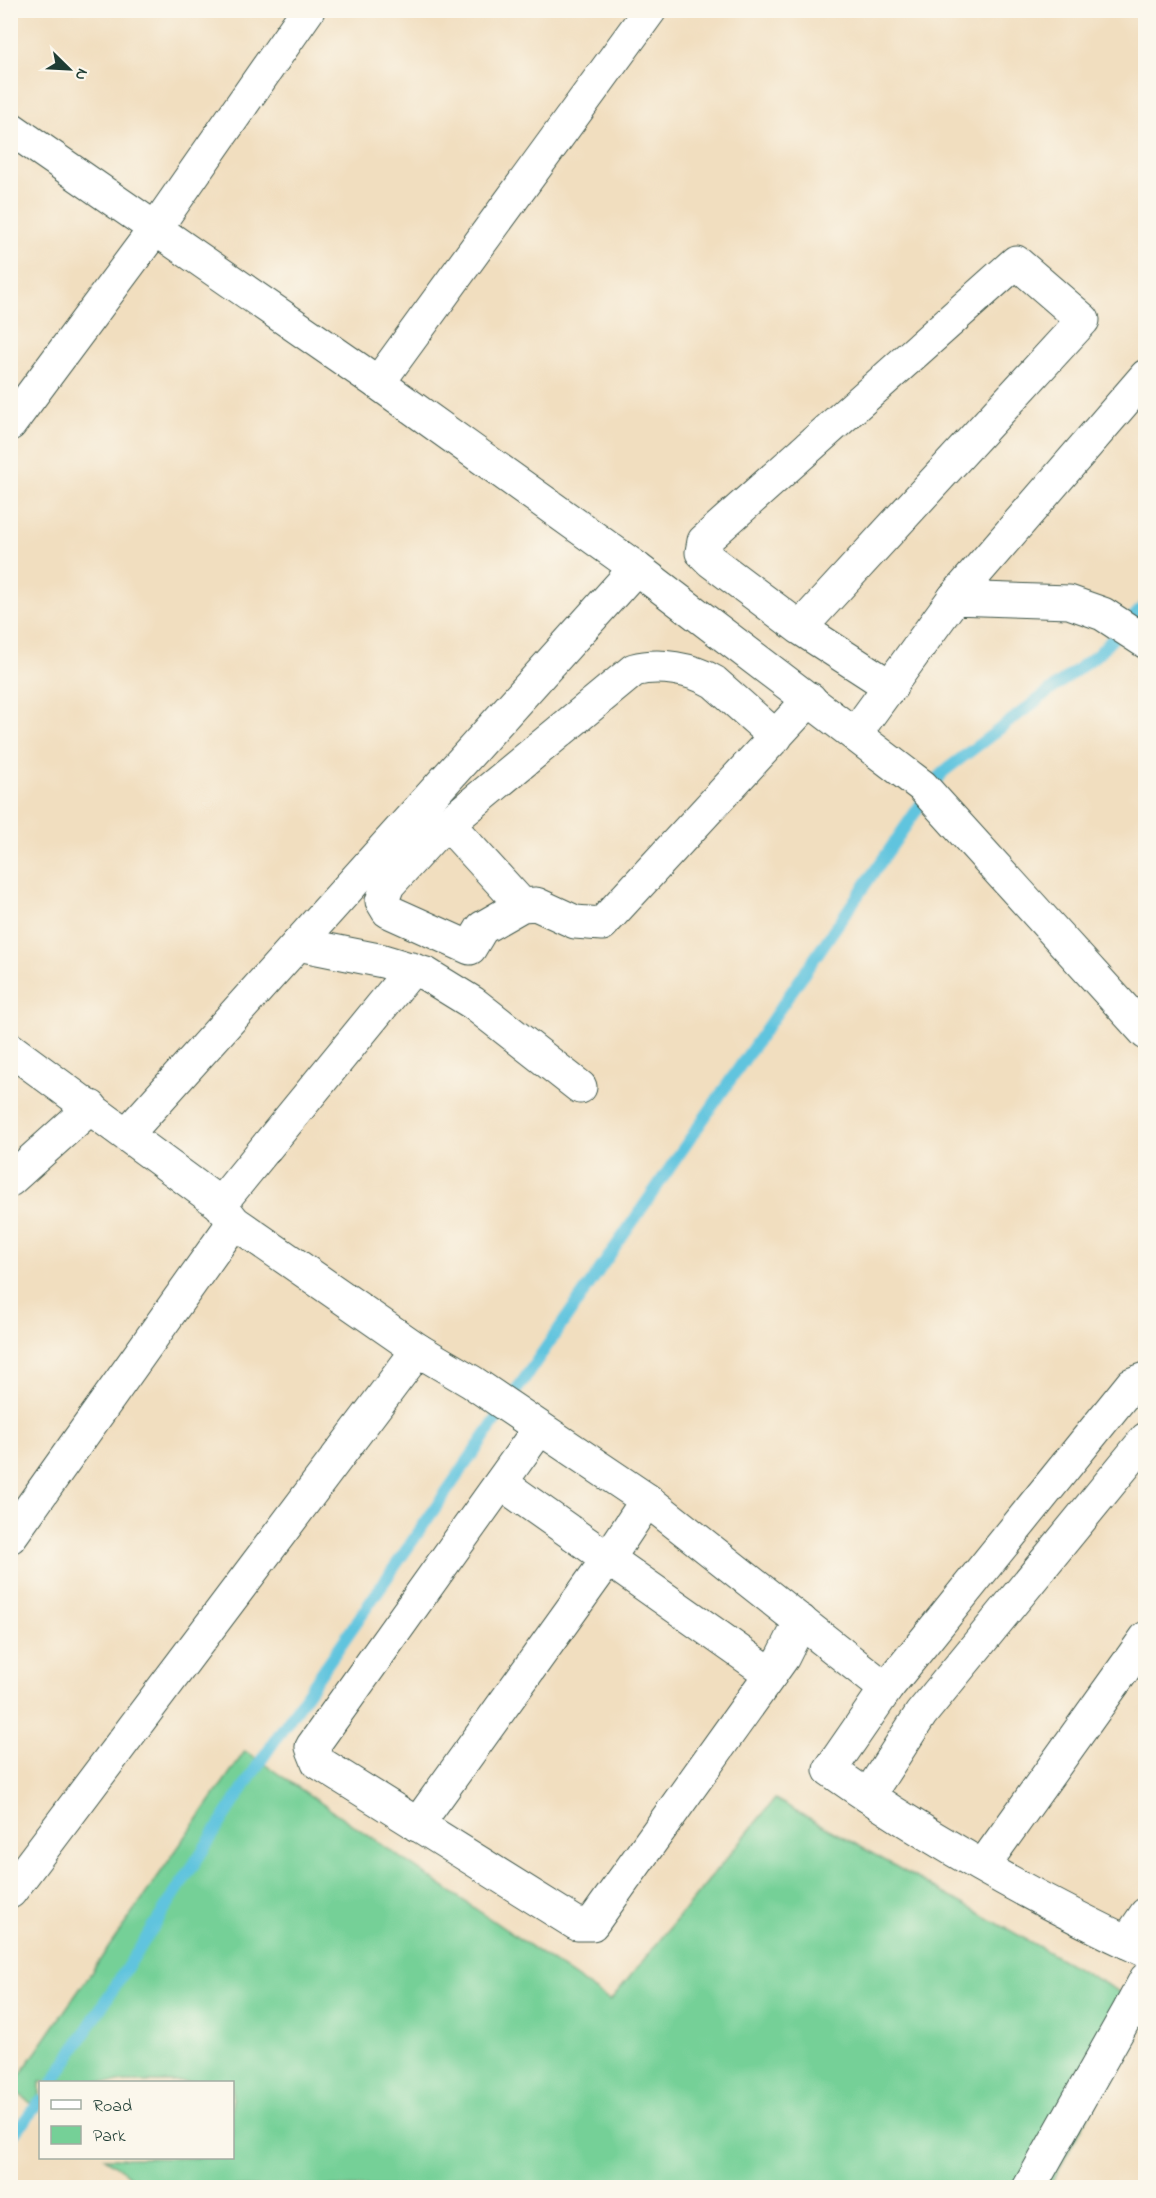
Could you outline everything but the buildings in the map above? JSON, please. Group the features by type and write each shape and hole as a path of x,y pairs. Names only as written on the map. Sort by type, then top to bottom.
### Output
{"street":[{"path":"10,424 154,229 308,10"},
{"path":"378,383 650,10"},
{"path":"10,128 378,383 636,568 922,786 1146,1033"},
{"path":"800,628 1083,320 1017,262 704,541 702,552 711,561 800,628 891,687"},
{"path":"855,734 954,598 1146,376"},
{"path":"636,568 431,826 388,885 382,900 388,911 470,948 482,928 522,905 536,904 575,922 603,924 810,699"},
{"path":"954,598 1069,602 1103,614 1144,641"},
{"path":"127,1134 298,944 431,826 634,670 645,667 677,669 704,676 776,737"},
{"path":"431,826 522,905"},
{"path":"298,944 426,974 473,1003 580,1087"},
{"path":"10,1537 227,1213 412,969"},
{"path":"10,1048 127,1134 227,1213 418,1350 472,1383 648,1500 886,1689"},
{"path":"10,1180 90,1107"},
{"path":"10,1892 418,1350"},
{"path":"1146,1379 1132,1384 886,1689 830,1770 868,1796 983,1866 1136,1946 1146,1914"},
{"path":"534,1426 501,1483 312,1748 318,1762 577,1924 592,1924 783,1657 801,1620"},
{"path":"868,1796 921,1714 1146,1439"},
{"path":"501,1483 771,1674"},
{"path":"417,1825 648,1500"},
{"path":"983,1866 1146,1638"},
{"path":"1029,2187 1138,2011 1146,1979"}],"green space":[{"path":"245,1751 610,2001 775,1799 1145,2006 1145,2014 1049,2187 146,2187 106,2159 234,2159 234,2081 39,2081 39,2109 11,2088"}],"waterway":[{"path":"54,2081 262,1759 943,772 1098,654 1146,604"},
{"path":"10,2139 39,2102"}]}
